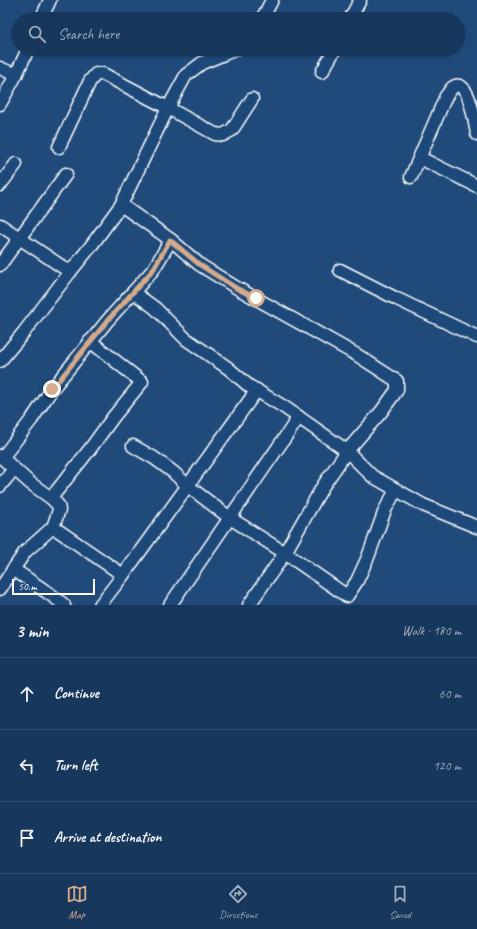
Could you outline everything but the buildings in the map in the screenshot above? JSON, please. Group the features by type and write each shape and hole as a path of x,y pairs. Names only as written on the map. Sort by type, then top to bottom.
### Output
{"street":[{"path":"44,12 50,0"},
{"path":"266,12 272,0"},
{"path":"354,12 360,0"},
{"path":"0,104 25,56"},
{"path":"0,361 91,246 121,205 168,108 186,75 202,63 219,56"},
{"path":"322,72 331,56"},
{"path":"0,68 16,75"},
{"path":"59,147 90,81 96,74 103,74 215,134 223,135 232,130 252,99"},
{"path":"411,177 446,96 453,88 459,86 466,90 476,118 477,134"},
{"path":"420,158 477,186"},
{"path":"0,185 16,164"},
{"path":"0,265 66,174"},
{"path":"121,205 170,240 200,265 236,288 357,355 397,381 398,390 347,451 323,486 256,603"},
{"path":"0,225 70,272"},
{"path":"0,589 25,552 53,526 59,510 58,505 51,498 30,483 1,457 32,419 52,389 90,341 153,270 170,240"},
{"path":"340,270 477,337"},
{"path":"133,292 154,308 186,339 228,368 249,386 284,406 316,428 347,451 372,476 423,506 477,527"},
{"path":"51,498 142,382 90,341"},
{"path":"100,605 257,390"},
{"path":"170,605 299,417"},
{"path":"133,446 154,458 173,472 188,486 230,518 285,552 347,596 357,581 385,510 396,490"},
{"path":"0,486 14,469"},
{"path":"53,526 123,575"},
{"path":"14,570 64,605"}],"route":[{"path":"52,389 108,320 153,270 170,240 200,265 236,288 256,298"}]}
